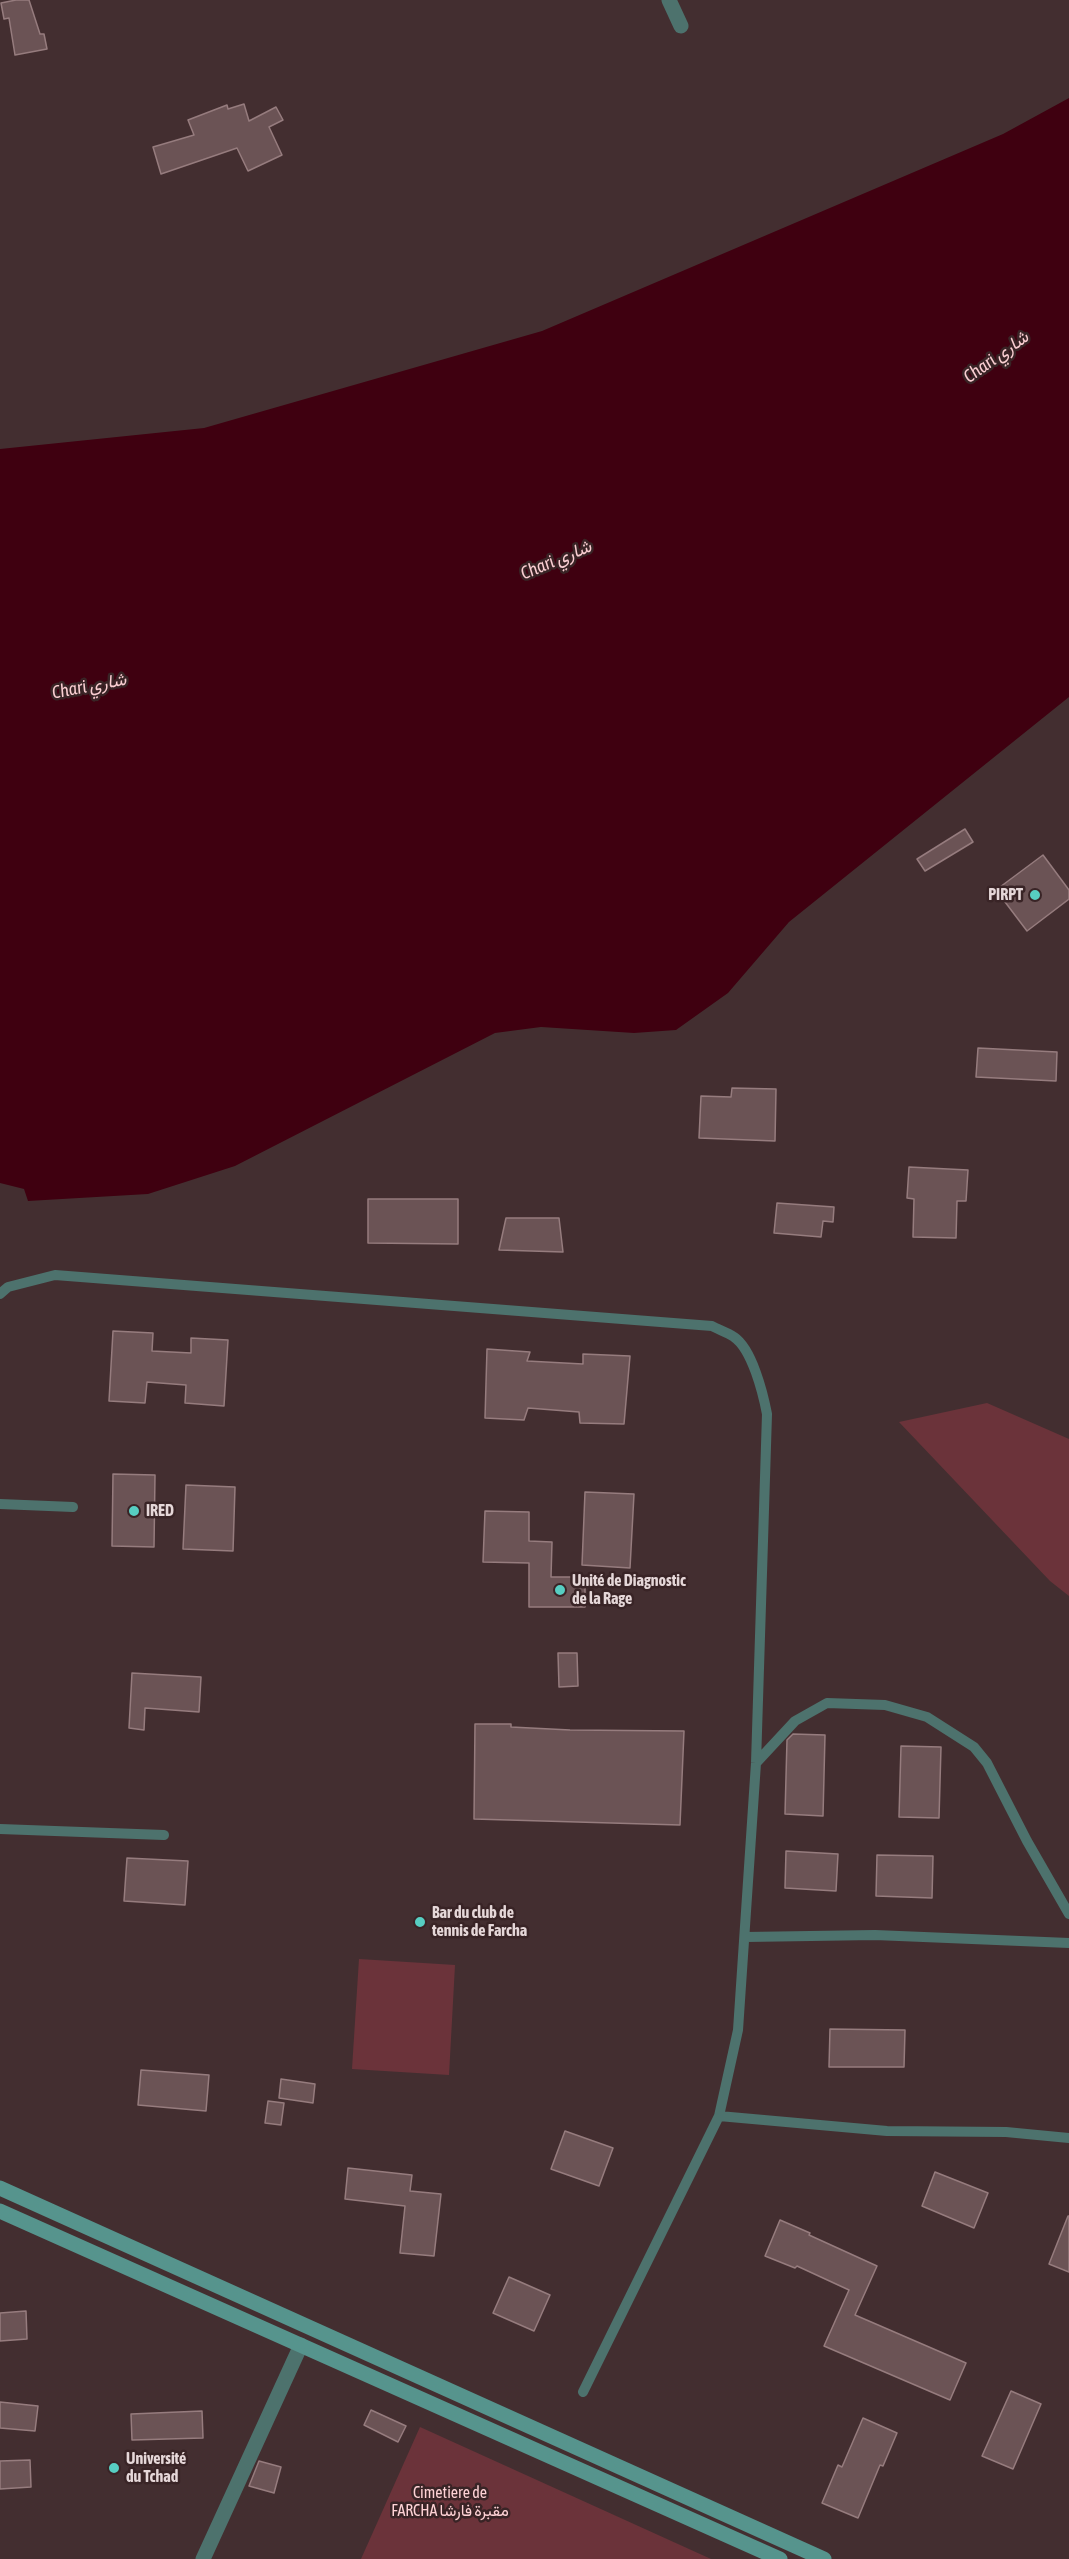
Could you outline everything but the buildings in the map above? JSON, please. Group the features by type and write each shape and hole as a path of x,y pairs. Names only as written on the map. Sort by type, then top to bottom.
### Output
{"main road":[{"path":"0,2188 824,2559"},
{"path":"0,2211 72,2241 545,2456 780,2559"},
{"path":"72,2241 80,2223"}],"street":[{"path":"669,0 681,26"},
{"path":"203,2559 301,2344"}],"lane":[{"path":"0,1294 8,1287 55,1275 712,1326 736,1338 750,1359 762,1390 767,1414 756,1763 738,2030 719,2116 583,2392"},
{"path":"0,1504 74,1507"},
{"path":"756,1763 795,1721 827,1703 885,1705 927,1717 974,1747 987,1763 1027,1841 1069,1914"},
{"path":"0,1829 164,1834"},
{"path":"746,1937 875,1935 1069,1943"},
{"path":"719,2116 887,2131 1006,2132 1069,2138"}],"green space":[{"path":"987,1403 1069,1439 1069,1596 1050,1581 899,1422"},
{"path":"359,1959 455,1965 449,2075 352,2069"},
{"name":"Cimetiere de FARCHA مقبرة فارشا","path":"420,2427 711,2559 361,2559"}],"water":[{"name":"Chari شاري","path":"1069,98 1069,697 789,922 728,993 676,1030 634,1033 541,1027 495,1033 235,1166 148,1194 28,1201 24,1189 0,1183 0,449 204,428 542,331 1003,134"}],"place":[{"name":"PIRPT","path":"1035,895"},
{"name":"IRED","path":"134,1511"},
{"name":"Unité de Diagnostic de la Rage","path":"560,1590"},
{"name":"Bar du club de tennis de Farcha","path":"420,1922"},
{"name":"Université du Tchad","path":"114,2468"}]}
